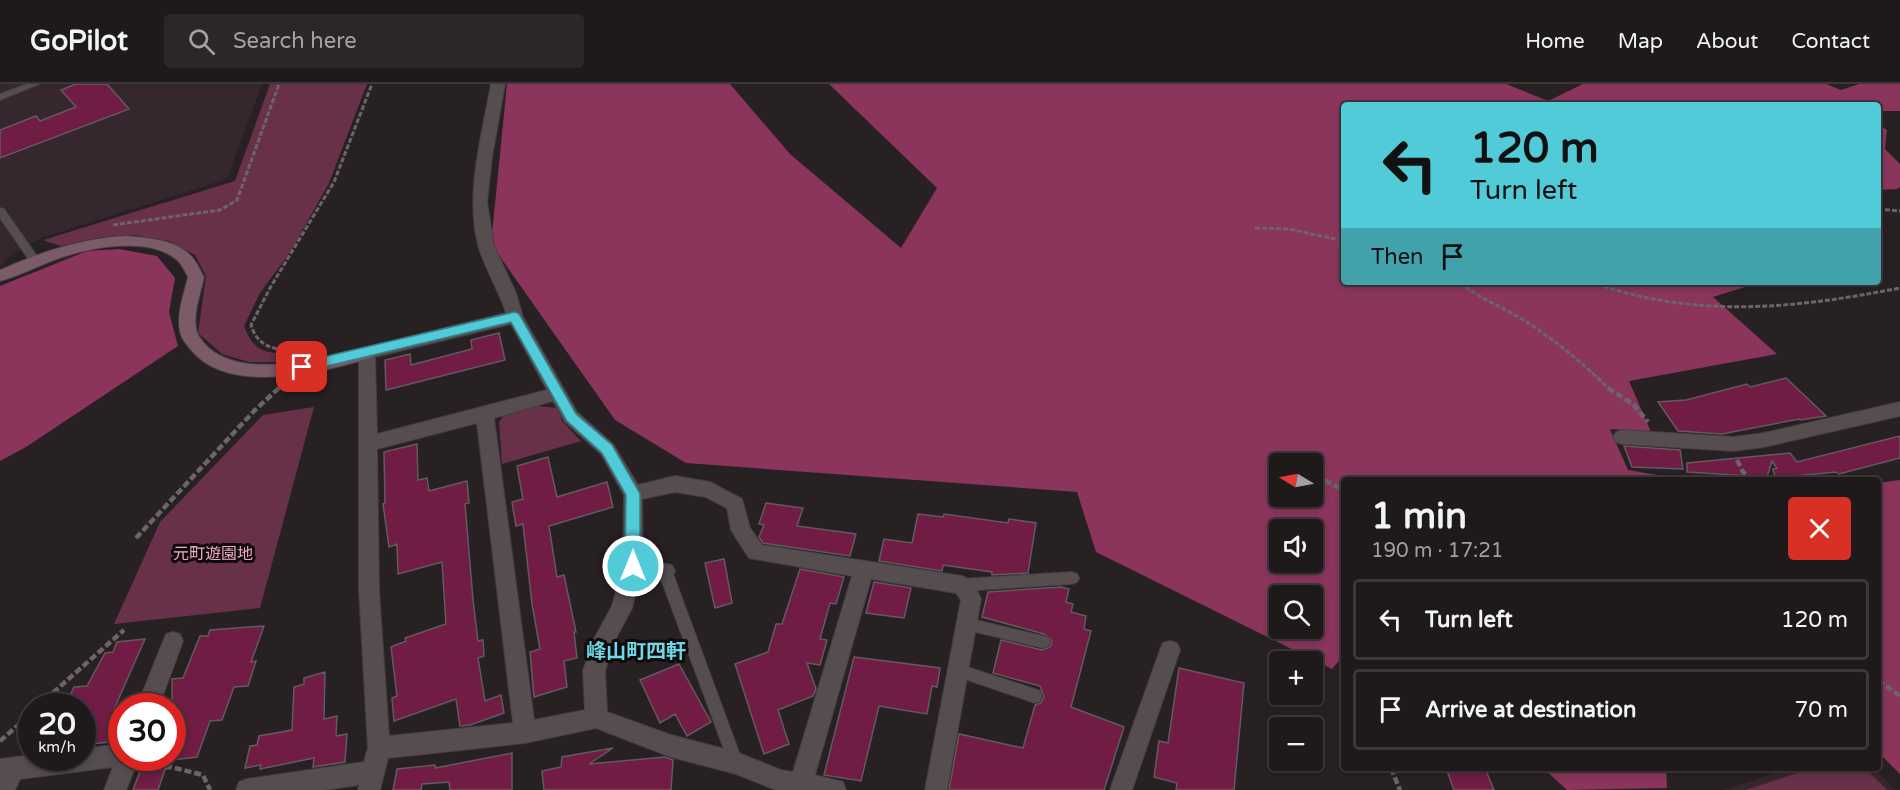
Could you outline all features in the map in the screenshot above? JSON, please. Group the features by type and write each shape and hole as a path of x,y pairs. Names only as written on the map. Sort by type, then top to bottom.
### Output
{"street":[{"path":"498,84 485,157 480,202 486,246 508,293 515,317 571,417 607,449 633,494 633,566 622,608 604,639 594,671 596,718"},
{"path":"0,276 35,261 95,243 129,241 162,246 185,258 196,278 188,313 190,336 212,360 243,370 285,371 300,359 367,353 515,317"},
{"path":"247,790 370,781 379,748 369,591 367,353"},
{"path":"367,444 559,393"},
{"path":"1622,437 1734,444 1764,440 1900,409"},
{"path":"485,414 525,732"},
{"path":"633,494 675,484 710,490 735,504 741,530 756,552 863,571 962,585 971,599 936,790"},
{"path":"633,566 665,571"},
{"path":"786,785 863,571"},
{"path":"153,693 173,641"},
{"path":"1121,790 1170,650"},
{"path":"379,748 525,732 596,718 671,746 736,763 786,785 835,790"},
{"path":"3,790 6,770 108,768"}],"lane":[{"path":"0,97 35,84"},
{"path":"0,211 35,261"},
{"path":"665,571 736,763"},
{"path":"962,585 1072,578"},
{"path":"967,624 1043,642"},
{"path":"958,670 1035,696"}],"path":[{"path":"105,227 125,222 220,210 237,200 279,84"},
{"path":"136,538 300,359 272,349 255,338 251,325 265,293 296,250 334,182 372,84"},
{"path":"1881,209 1900,211"},
{"path":"1255,228 1287,228 1341,240"},
{"path":"1463,285 1470,291 1527,322 1580,362 1610,390 1633,404 1661,439"},
{"path":"1598,285 1665,300 1740,308 1818,303 1900,288"},
{"path":"1734,444 1738,465 1748,477"},
{"path":"1325,480 1341,489"},
{"path":"53,693 124,630"},
{"path":"1881,683 1900,696"},
{"path":"0,741 18,725"},
{"path":"186,771 203,775 210,790"},
{"path":"1392,771 1400,790"}],"shaded area":[{"path":"0,84 262,84 227,179 41,238 12,254 0,267"},
{"path":"507,84 730,84 790,154 901,248 937,188 829,84 1506,84 1548,101 1583,84 1826,84 1841,90 1859,84 1900,84 1900,111 1881,111 1881,102 1341,102 1341,285 1751,285 1713,297 1777,354 1629,381 1651,432 1610,429 1628,470 1669,477 1341,477 1341,658 1332,669 1323,665 1323,651 1296,651 1271,639 1323,639 1323,585 1269,585 1269,638 1096,552 1077,492 686,463 615,420 491,244"},
{"path":"1881,126 1887,130 1885,149 1900,164 1900,187 1881,190"},
{"path":"119,249 157,256 175,278 169,312 178,346 26,447 0,461 0,286 87,251"},
{"path":"1900,480 1900,774 1881,755 1881,483"},
{"path":"1546,771 1666,771 1667,788 1567,790"},
{"path":"1782,771 1876,771 1895,790 1724,790"}],"green space":[{"path":"270,84 367,84 329,183 291,251 260,293 244,326 256,346 267,352 291,354 287,362 249,362 222,354 198,333 206,276 195,255 169,241 134,235 97,238 61,246 43,240 235,181"},
{"path":"537,406 558,408 562,421 581,441 502,464 499,422 504,415"},
{"name":"元町遊園地","path":"314,407 260,608 114,624 160,522 263,415"},
{"path":"1804,771 1868,771 1887,790 1745,790"}],"building":[{"path":"76,84 107,84 129,109 0,158 0,130 36,116 40,121 76,107 61,90"},
{"path":"499,333 505,360 386,390 385,360 410,354 411,365 472,349 471,340"},
{"path":"1786,378 1826,416 1722,434 1678,431 1658,402 1686,400 1747,384 1750,387"},
{"path":"1900,436 1900,458 1839,474 1836,472 1775,477 1773,469 1777,468 1772,461 1767,477 1687,472 1687,463 1790,453 1797,462"},
{"path":"417,444 418,480 427,478 429,491 467,481 469,503 465,504 473,600 478,641 483,640 484,656 478,658 485,701 501,695 504,713 470,725 460,726 456,699 394,721 392,698 397,696 391,647 406,641 405,638 446,624 442,562 398,574 397,544 389,547 383,504 385,503 384,452"},
{"path":"1624,446 1680,450 1683,469 1632,467"},
{"path":"548,457 557,497 607,482 613,507 549,526 557,577 564,575 576,632 574,632 577,658 564,661 567,687 534,697 530,652 540,649 532,604 523,524 516,526 512,502 523,499 517,466"},
{"path":"766,503 803,508 797,526 856,534 850,556 763,543 759,537 764,525 759,524"},
{"path":"918,514 943,517 944,514 1008,523 1009,519 1036,523 1028,573 992,575 992,572 943,565 942,571 879,561 884,539 912,543"},
{"path":"724,559 732,603 715,608 705,563"},
{"path":"800,569 844,577 836,604 830,603 820,639 827,640 820,665 807,663 816,689 813,696 778,710 789,744 764,754 735,664 768,652 776,624 782,624"},
{"path":"874,582 911,588 904,618 866,613"},
{"path":"1061,587 1069,589 1066,602 1073,604 1071,612 1086,616 1084,629 1091,631 1071,707 1124,727 1104,790 949,790 959,734 1023,748 1035,705 1041,703 1044,697 1040,686 993,673 1001,640 1042,650 1050,647 1052,641 1044,634 982,617 988,592"},
{"path":"264,626 251,662 256,661 248,686 234,687 222,720 210,721 197,757 186,758 186,693 172,693 172,679 183,678 200,636 208,636 210,630"},
{"path":"145,639 121,693 108,693 108,742 96,743 96,693 71,693 74,687 87,686 105,653 113,652 117,642"},
{"path":"854,657 940,668 937,687 932,686 927,714 879,706 861,781 824,775"},
{"path":"679,664 711,722 687,736 675,714 660,723 640,680"},
{"path":"1179,668 1244,683 1234,790 1176,790 1177,783 1154,777 1159,741 1168,743"},
{"path":"325,672 324,719 337,716 336,736 347,734 345,762 313,767 314,758 260,769 261,765 245,768 250,746 257,745 259,736 292,730 294,687 304,684 304,678"},
{"path":"613,748 589,764 665,757 673,760 671,790 544,790 542,771 561,767 562,757"},
{"path":"512,753 512,790 450,790 449,782 422,784 421,790 393,790 397,769 435,765 435,768"},
{"path":"140,771 165,771 158,790 133,790"},
{"path":"1447,771 1486,771 1494,790 1454,790"}],"district":[{"name":"峰山町四軒","path":"636,652"}],"route":[{"path":"302,367 515,317 571,417 607,449 633,494 633,566"}]}
